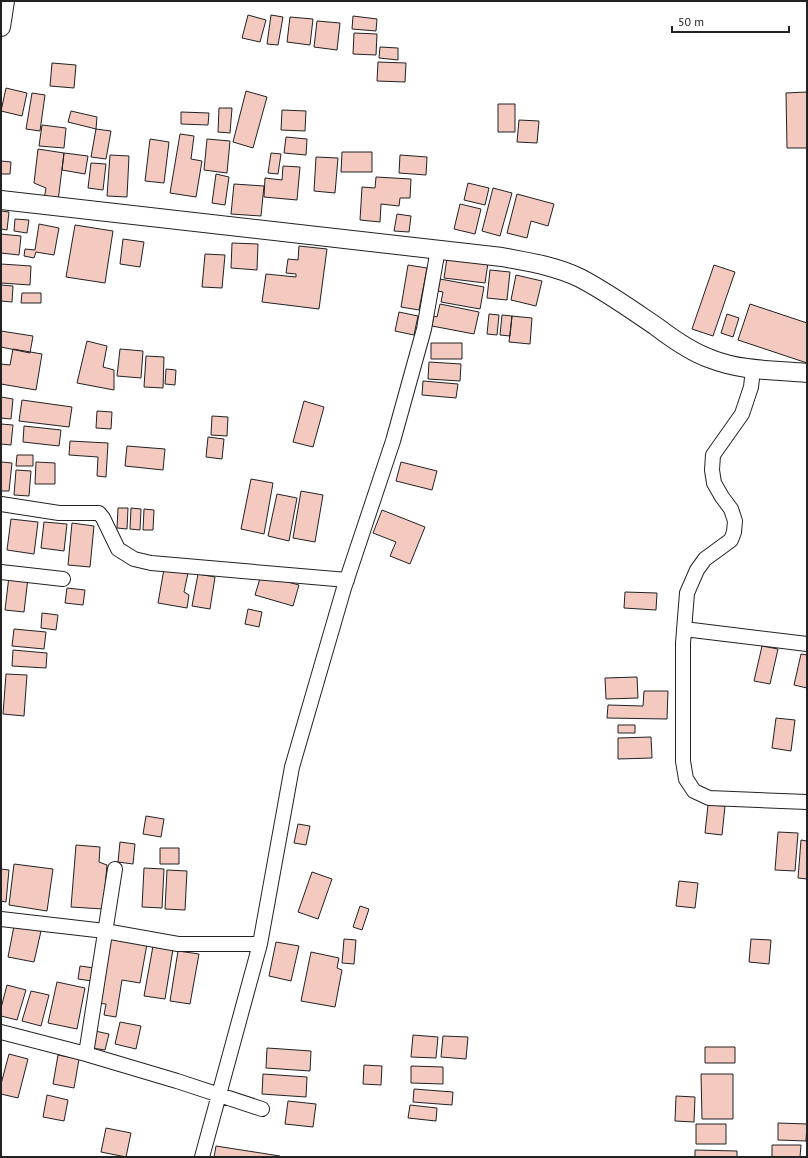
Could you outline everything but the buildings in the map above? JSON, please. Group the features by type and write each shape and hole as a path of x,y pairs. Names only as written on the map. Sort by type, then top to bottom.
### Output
{"street":[{"path":"1,27 5,1"},
{"path":"1,200 438,249 502,257 540,264 580,278 614,298 682,345 698,354 728,365 753,369 807,373"},
{"path":"202,1157 260,944 292,767 346,580 393,441 424,329 438,249"},
{"path":"753,369 751,387 742,414 713,455 712,470 714,483 731,509 735,520 734,532 731,540 706,559 696,570 687,593 683,643 683,761 686,779 690,785 694,790 709,798 807,802"},
{"path":"1,504 59,513 99,513 103,518 118,549 134,559 151,563 346,580"},
{"path":"1,572 63,579"},
{"path":"684,629 807,644"},
{"path":"86,1054 115,869"},
{"path":"1,919 105,931 178,944 260,944"},
{"path":"1,1032 86,1054 177,1081 262,1109"}]}
